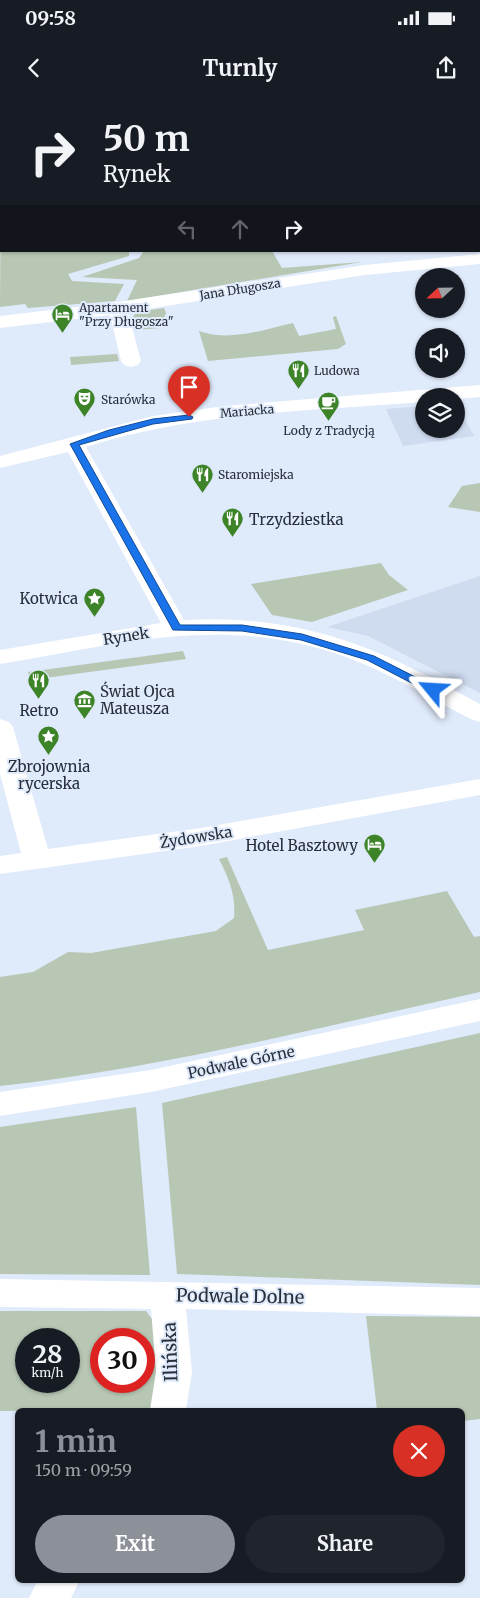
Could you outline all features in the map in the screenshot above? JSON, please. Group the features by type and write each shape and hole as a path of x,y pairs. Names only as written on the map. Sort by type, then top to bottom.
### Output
{"street":[{"name":"Jana Długosza","path":"0,322 118,308 365,270 480,260"},
{"path":"118,308 131,361"},
{"name":"Mariacka","path":"465,393 480,392"},
{"name":"Mariacka","path":"74,444 112,432 162,420 224,412 415,397"},
{"path":"0,462 74,444 176,628"},
{"name":"Rynek","path":"0,657 176,628 227,627 258,629 302,637 343,648 370,658 480,714"},
{"path":"0,727 37,860"},
{"name":"Żydowska","path":"0,865 201,837 480,786"},
{"name":"Podwale Górne","path":"0,1104 150,1081 480,1010"},
{"name":"Podwale Dolne","path":"0,1293 167,1294 480,1302"},
{"name":"Ilińska","path":"167,1294 174,1372 168,1408"},
{"path":"49,1598 58,1583"}],"shaded area":[{"path":"415,407 415,438 460,438 403,446 386,409"},
{"path":"465,419 474,436 465,437"},
{"path":"480,576 480,693 368,636 327,627"}],"green space":[{"path":"0,252 129,252 129,256 68,274 72,281 124,284 115,301 28,308 25,304 0,307"},
{"path":"143,252 273,252 282,268 362,262 127,301 137,280 82,277 139,258"},
{"path":"164,308 166,313 160,328 137,330 133,317 136,312"},
{"path":"336,316 346,344 338,349 208,361 199,331 223,335 246,334 293,323 299,336 336,329 333,317"},
{"path":"117,354 119,361 71,365 70,357"},
{"path":"480,483 480,512 448,507 462,486"},
{"path":"381,563 389,575 408,590 312,622 272,615 251,584"},
{"path":"183,651 186,659 30,680 28,672"},
{"path":"227,857 268,950 364,930 355,910 447,891 474,937 480,936 480,992 181,1058 121,1069 0,1086 0,977 33,972 68,952 91,953 216,931 234,918 234,902 231,887 219,859"},
{"path":"480,1033 480,1285 177,1274 162,1103"},
{"path":"136,1107 150,1275 0,1274 0,1127"},
{"path":"0,1311 146,1311 155,1323 160,1405 158,1408 15,1408 15,1411 0,1411"},
{"path":"366,1316 480,1317 480,1419 465,1421 465,1408 377,1408"}],"place":[{"name":"Apartament \"Przy Długosza\"","path":"63,333"},
{"name":"Ludowa","path":"298,389"},
{"name":"Starówka","path":"85,418"},
{"name":"Lody z Tradycją","path":"329,422"},
{"name":"Staromiejska","path":"202,493"},
{"name":"Trzydziestka","path":"233,538"},
{"name":"Kotwica","path":"94,617"},
{"name":"Retro","path":"39,700"},
{"name":"Świat Ojca Mateusza","path":"84,719"},
{"name":"Zbrojownia rycerska","path":"49,756"},
{"name":"Hotel Basztowy","path":"374,864"}],"route":[{"path":"189,417 153,422 74,444 176,628 227,627 258,629 302,637 343,648 370,658 433,690"}]}
